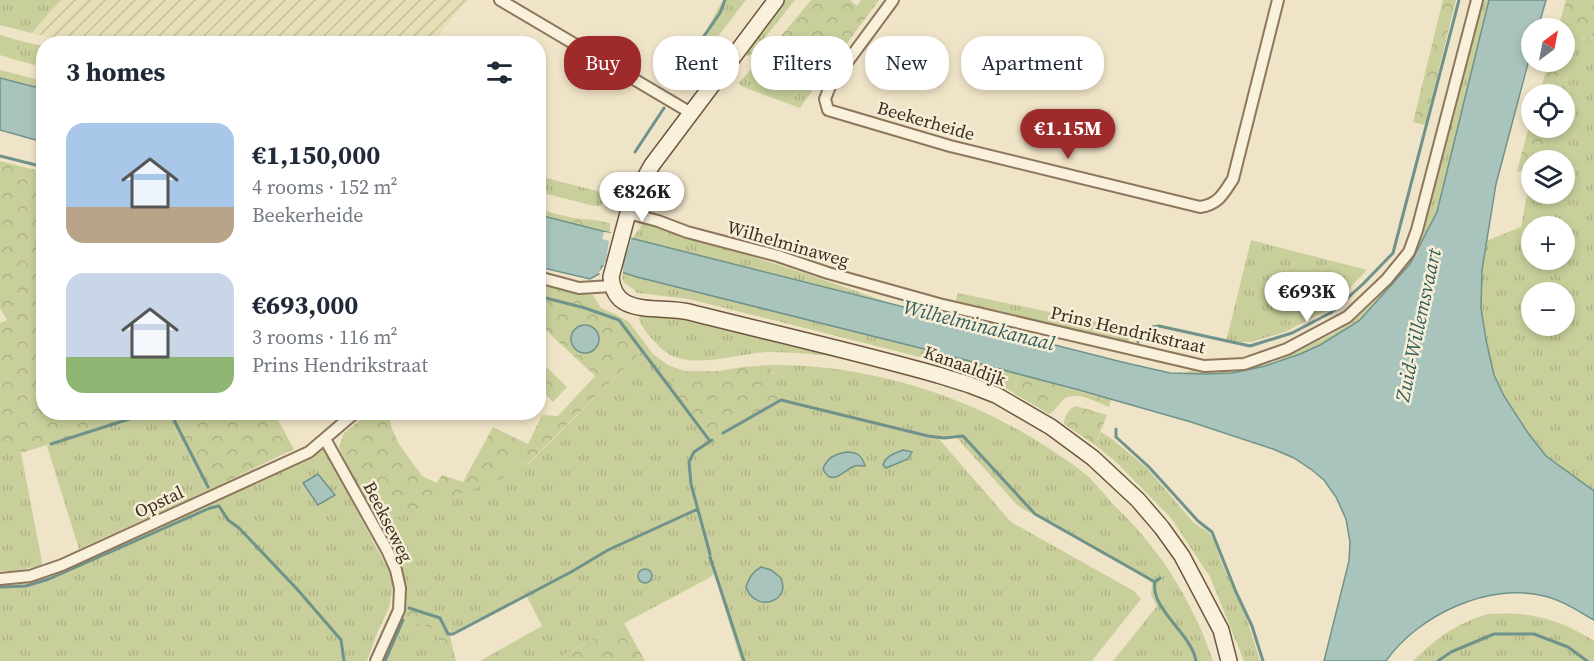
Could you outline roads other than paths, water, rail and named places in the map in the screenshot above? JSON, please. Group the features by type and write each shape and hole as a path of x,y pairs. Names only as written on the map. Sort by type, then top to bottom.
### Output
{"main road":[{"path":"612,281 628,213 651,165 776,0"},
{"name":"Kanaaldijk","path":"612,281 616,295 624,302 637,307 682,310 900,364 996,395 1051,427 1093,458 1138,501 1162,528 1182,556 1221,630 1229,661"}],"street":[{"path":"500,0 691,113"},
{"name":"Beekerheide","path":"893,0 831,84 825,99 828,110 950,146 1200,207 1210,206 1221,197 1233,179 1278,0"},
{"name":"Prins Hendrikstraat","path":"939,304 1204,366 1244,364 1287,349 1347,317 1387,279 1409,252 1417,230 1477,0"},
{"name":"Wilhelminaweg","path":"628,213 939,304"},
{"path":"546,279 579,288 612,281"},
{"path":"325,439 347,420"},
{"name":"Opstal","path":"0,579 30,576 62,565 309,452 325,439"},
{"name":"Beekseweg","path":"325,439 396,570 400,588 399,610 376,661"}],"water":[{"name":"Zuid-Willemsvaart","path":"1489,0 1546,0 1541,18 1521,18 1521,72 1526,72 1496,184 1482,270 1481,308 1494,375 1504,396 1546,456 1594,491 1594,620 1570,606 1544,596 1523,593 1501,594 1478,598 1436,617 1416,629 1386,661 1324,661 1349,561 1350,542 1346,519 1336,497 1324,480 1294,458 1191,422 1079,390 637,277 602,266 599,274 590,279 546,269 546,217 1170,373 1232,373 1265,366 1320,345 1359,321 1410,264 1437,212"},
{"path":"0,78 36,87 36,140 0,130"},
{"path":"585,325 595,329 599,339 595,349 585,353 575,349 571,339 575,329"},
{"path":"903,450 912,452 908,459 886,468 883,465 888,457"},
{"path":"847,452 859,455 865,466 855,466 834,477 826,474 823,469 829,459"},
{"path":"318,474 335,495 318,505 303,483"},
{"path":"761,567 771,570 781,578 782,592 772,601 763,602 755,599 746,587 751,576"},
{"path":"645,569 650,571 652,576 650,581 645,583 640,581 638,576 640,571"}],"waterway":[{"path":"704,36 720,13 725,0"},
{"path":"1138,342 1141,333 1159,326 1250,346 1292,333 1332,312 1393,253 1459,0"},
{"path":"635,152 664,108"},
{"path":"0,156 36,165"},
{"path":"546,298 619,320 710,441"},
{"path":"723,433 781,400 928,436 944,438 963,436 1035,514 1155,582"},
{"path":"51,444 126,420"},
{"path":"174,420 208,487"},
{"path":"1116,429 1116,437 1149,467 1198,521 1212,532 1252,626 1263,661"},
{"path":"710,554 691,484 689,462 694,452 712,440"},
{"path":"0,587 26,586 49,579 219,506 228,520 239,528 297,589 341,640 344,661"},
{"path":"409,608 440,618 448,634 453,634 608,550 698,509"},
{"path":"710,557 744,661"},
{"path":"1160,578 1155,582 1155,592 1159,602 1187,641 1196,661"},
{"path":"385,661 403,620"},
{"path":"1438,661 1451,652 1494,634 1534,634 1568,647 1587,661"}],"water label":[{"name":"Wilhelminakanaal","path":"979,325"}]}
